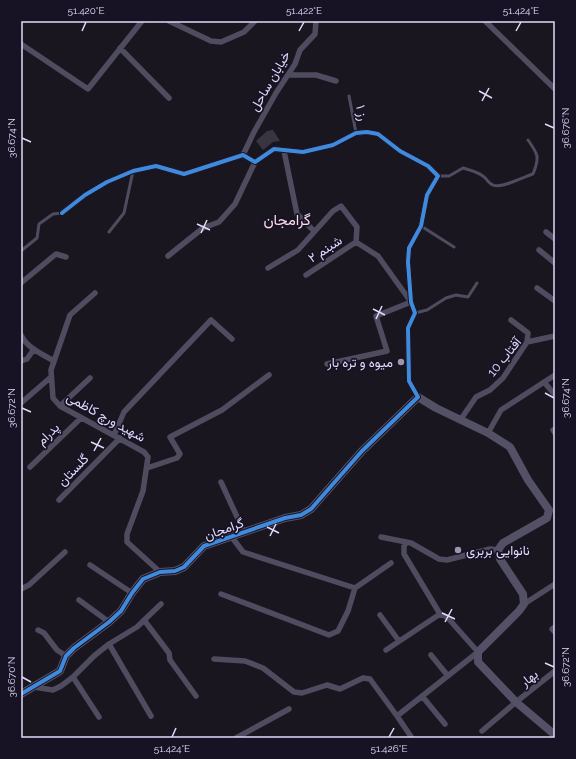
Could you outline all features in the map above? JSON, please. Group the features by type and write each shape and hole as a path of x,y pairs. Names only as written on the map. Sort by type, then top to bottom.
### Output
{"street":[{"path":"21,44 88,89 142,21"},
{"path":"169,21 211,41 221,42 244,32 254,21"},
{"name":"خیابان ساحل","path":"244,155 254,132 295,64 300,50 315,34 316,21"},
{"path":"485,21 555,89"},
{"path":"120,48 169,98"},
{"path":"288,74 316,75 336,81"},
{"path":"168,256 203,228 219,222 235,204 255,162 274,149 303,152 333,145 356,133 367,132 378,134 400,151 428,166 438,176 427,195 421,226 409,248 408,262 411,302"},
{"path":"284,151 297,214 314,231"},
{"path":"62,213 90,192 107,182 133,171 156,166 184,174 244,155 255,162"},
{"path":"268,268 298,250 333,211 342,206 357,227 356,242 378,256 411,302 415,313 408,328 409,381 418,397 436,408 488,433 510,447 528,480 549,510 547,518 503,543 498,550 500,559 523,594 524,604"},
{"path":"546,232 555,239"},
{"name":"شبنم ۲","path":"306,274 356,242"},
{"path":"539,250 555,263"},
{"path":"21,283 56,254 66,257"},
{"path":"538,288 555,301"},
{"name":"شهید ورچ کاظمی","path":"95,293 70,315 51,370 53,398 60,406 117,436 144,452 148,457 143,491 127,534 127,542 160,572"},
{"path":"327,364 387,351 376,316 411,302"},
{"path":"117,436 124,412 211,320 232,339"},
{"path":"511,320 528,333 527,342"},
{"path":"21,335 24,341 34,349 54,361"},
{"name":"آفتاب 10","path":"460,419 476,397 490,390 503,378 527,342 555,336"},
{"path":"21,361 27,359 34,349"},
{"path":"147,468 177,458 180,454 170,437 222,410 270,375"},
{"path":"488,433 501,410 555,375"},
{"path":"21,403 51,377"},
{"path":"60,406 90,378"},
{"path":"544,382 555,395"},
{"name":"گرامجان","path":"21,694 60,671 66,656 121,611 143,579 160,572 175,571 184,567 204,546 285,518 301,515 311,509 362,451 418,397"},
{"name":"پدرام","path":"30,467 81,418"},
{"name":"گلستان","path":"59,500 117,436"},
{"path":"221,482 244,532"},
{"path":"231,536 243,552 355,588"},
{"path":"381,537 411,543 439,559 447,560 490,549 498,550"},
{"path":"406,543 404,546 404,554 440,614 447,617 478,652 478,662 516,702 555,735"},
{"path":"21,589 29,584 65,552"},
{"path":"221,594 329,636 338,631 348,611 355,588 391,563"},
{"path":"90,565 132,593"},
{"path":"396,716 478,652 519,611 524,604 555,584"},
{"path":"79,600 109,622"},
{"path":"34,686 53,690 73,677 94,656 109,644 137,626 161,604"},
{"path":"386,650 440,614"},
{"path":"380,616 399,641"},
{"path":"144,620 169,653 170,660 196,696"},
{"path":"555,627 552,629 555,632"},
{"path":"38,630 44,633 57,650 66,656"},
{"path":"109,644 151,716"},
{"path":"431,655 448,676"},
{"path":"214,659 245,661 263,668 294,692 302,693 327,685 340,689 363,678 370,678 412,738"},
{"name":"بهار","path":"482,732 516,702 555,671"},
{"path":"73,677 99,716"},
{"path":"422,696 445,724"},
{"path":"236,738 289,709"}],"lane":[{"name":"رز ۱","path":"349,96 356,133"},
{"path":"438,176 449,176 463,168 483,176 492,185 498,187 507,185 513,181 533,174 537,163 537,153 528,140"},
{"path":"109,232 124,213 133,171"},
{"path":"21,250 37,238 39,224 53,214 62,213"},
{"path":"421,226 454,247"},
{"path":"415,313 427,310 446,298 456,295 468,297 478,283"}],"building":[{"path":"273,130 280,141 273,142 263,150 256,141 267,131"}],"cycle path":[{"path":"21,694 60,671 66,656 121,611 143,579 160,572 175,571 184,567 204,546 285,518 301,515 311,509 362,451 418,397 409,381 408,328 415,313 411,302 408,262 409,248 421,226 427,195 438,176 428,166 400,151 378,134 367,132 356,133 333,145 303,152 274,149 255,162 243,155 184,174 156,166 133,171 107,182 85,195 62,213"}],"place":[{"name":"میوه و تره بار","path":"401,362"},
{"name":"نانوایی بربری","path":"458,550"}],"district":[{"name":"گرامجان","path":"287,220"}]}
